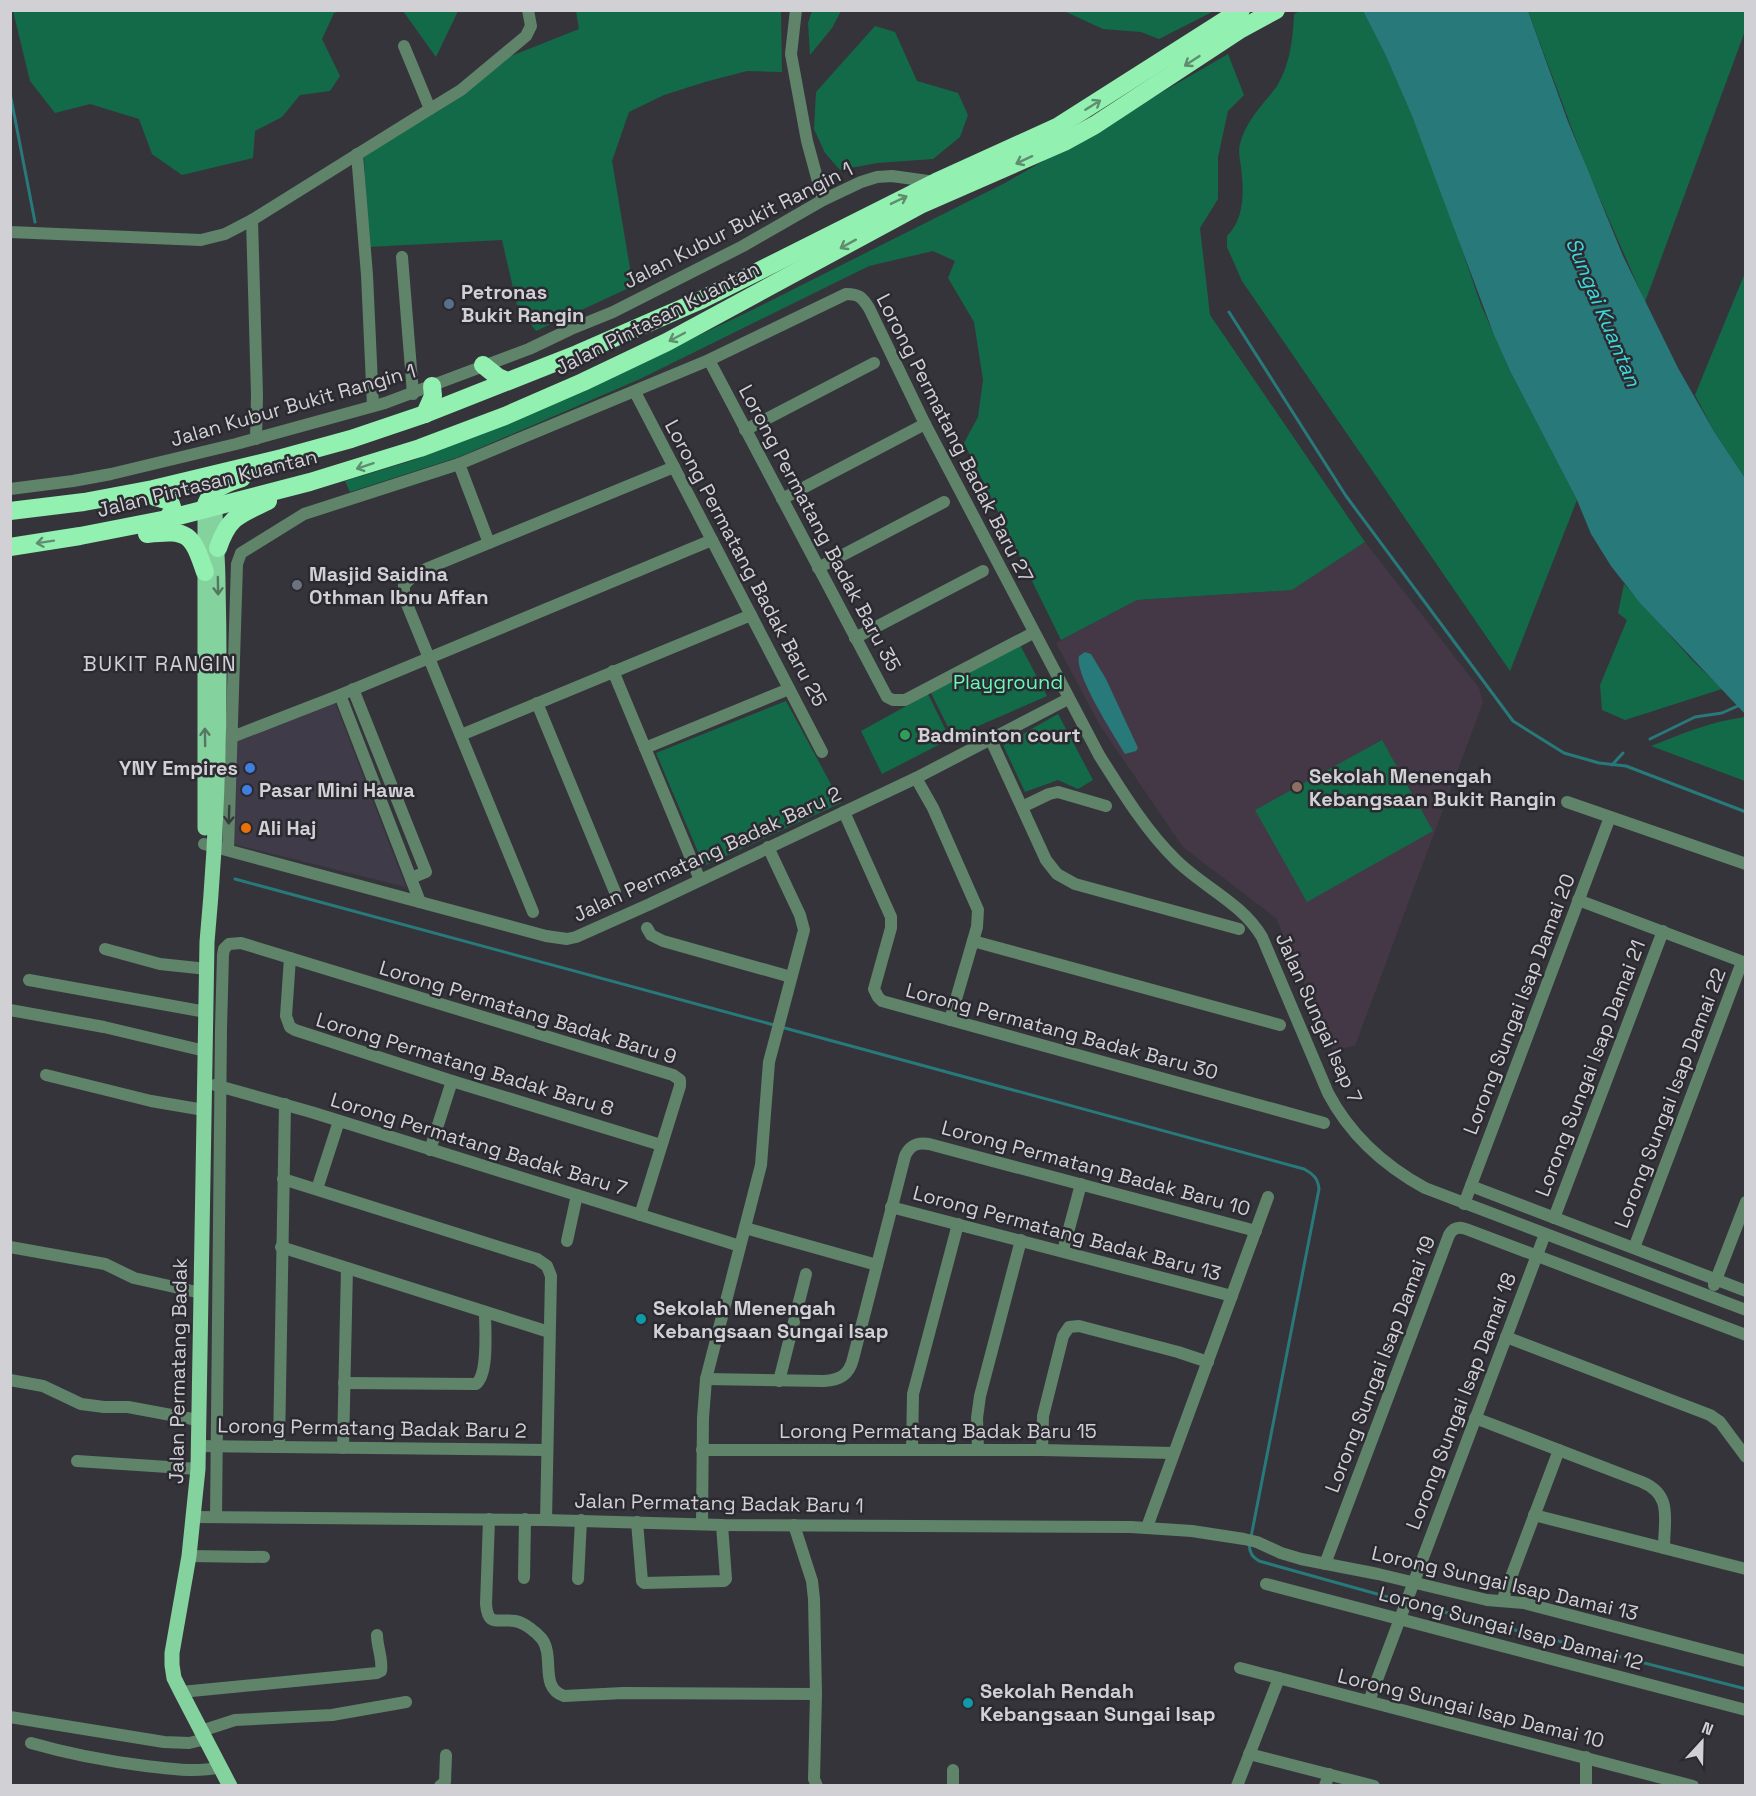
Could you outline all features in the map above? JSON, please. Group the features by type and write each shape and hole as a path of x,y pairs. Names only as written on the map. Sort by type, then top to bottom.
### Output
{"highway":[{"name":"Jalan Pintasan Kuantan","path":"10,512 84,502 227,472 351,439 425,414 577,354 741,281 936,182 1057,127 1238,18 1276,10"},
{"name":"Jalan Pintasan Kuantan","path":"10,547 168,519 209,504 310,482 420,448 564,390 658,347 920,205 1005,169 1085,131 1238,18"},
{"path":"10,518 88,510 194,490 209,504 227,483 358,446 471,408 545,377 577,354"},
{"path":"483,365 507,381"},
{"path":"425,414 433,396 432,386"},
{"path":"218,548 226,527 234,519 310,482"},
{"path":"155,497 170,501 172,510 168,519"},
{"path":"80,536 177,532 190,538 205,572"}],"main road":[{"name":"Jalan Permatang Badak","path":"209,504 218,548 219,761 207,942 198,1469 189,1556 172,1659 174,1678 230,1785"},
{"name":"Jalan Permatang Badak","path":"209,504 205,572 215,847"}],"street":[{"path":"10,232 201,240 225,234 252,220 461,90 526,36 531,26 528,10"},
{"path":"796,10 790,54 807,141 823,200"},
{"path":"404,46 430,109"},
{"path":"357,153 367,275 373,406"},
{"name":"Jalan Kubur Bukit Rangin 1","path":"10,489 111,474 256,439 413,394 529,349 613,312 743,246 823,200 877,177 892,176 936,182"},
{"path":"252,220 257,394 256,439"},
{"path":"402,257 413,394"},
{"name":"Lorong Permatang Badak Baru 27","path":"215,847 232,737 239,556 304,514 459,464 710,360 846,294 862,297 925,424 1068,699"},
{"name":"Lorong Permatang Badak Baru 35","path":"710,360 883,692 893,700 905,700 1034,633"},
{"path":"746,430 874,363"},
{"name":"Lorong Permatang Badak Baru 25","path":"636,392 822,752"},
{"path":"782,499 925,424"},
{"path":"459,464 489,543"},
{"path":"533,912 404,597 404,585 416,573 674,467"},
{"path":"818,568 944,502"},
{"path":"232,737 340,695 712,540"},
{"path":"855,638 983,571"},
{"path":"461,735 751,615"},
{"path":"613,671 700,880"},
{"path":"645,748 789,688"},
{"path":"353,689 426,872 411,878"},
{"path":"340,695 420,902"},
{"name":"Jalan Permatang Badak Baru 2","path":"215,847 546,936 567,939 700,880 916,778 1068,699"},
{"name":"Jalan Sungai Isap 7","path":"1068,699 1110,772 1166,850 1186,870 1249,918 1256,927 1336,1109 1378,1158 1408,1179 1464,1204 1746,1310"},
{"path":"537,703 615,892"},
{"path":"991,740 1046,860 1057,874 1065,880 1239,929"},
{"path":"916,778 933,808 976,902 979,918 950,1020"},
{"path":"1022,807 1058,792 1106,806"},
{"path":"1567,802 1746,864"},
{"name":"Lorong Permatang Badak Baru 30","path":"843,812 891,917 891,928 875,984 875,993 882,1001 1324,1123"},
{"name":"Lorong Sungai Isap Damai 20","path":"1464,1204 1610,818"},
{"path":"702,1524 702,1450 706,1379 760,1165 769,1062 802,938 803,922 768,847"},
{"path":"1578,900 1744,963"},
{"path":"647,928 651,935 663,941 791,977"},
{"name":"Lorong Sungai Isap Damai 21","path":"1554,1218 1663,931"},
{"path":"973,941 1280,1025"},
{"name":"Lorong Permatang Badak Baru 9","path":"221,1087 223,955 224,949 229,944 241,943 673,1075 680,1080 680,1086 640,1215"},
{"path":"105,949 160,964 207,969"},
{"name":"Lorong Permatang Badak Baru 8","path":"290,958 286,1016 290,1027 301,1034 661,1145"},
{"name":"Lorong Sungai Isap Damai 22","path":"1634,1248 1744,963"},
{"path":"29,980 206,1012"},
{"path":"10,1010 104,1027 205,1051"},
{"path":"46,1075 151,1101 204,1110"},
{"path":"430,1150 452,1081"},
{"name":"Lorong Permatang Badak Baru 7","path":"205,1082 285,1104 740,1246"},
{"path":"216,1517 221,1087"},
{"path":"279,1447 285,1104"},
{"path":"317,1189 339,1121"},
{"name":"Lorong Permatang Badak Baru 10","path":"706,1379 832,1380 839,1379 848,1372 905,1156 911,1146 916,1144 929,1144 1256,1231"},
{"path":"283,1179 543,1262 547,1266 551,1276 546,1520"},
{"path":"1063,1251 1081,1184"},
{"path":"1471,1186 1746,1290"},
{"path":"567,1241 577,1195"},
{"path":"1147,1527 1268,1197"},
{"path":"1710,1296 1746,1202"},
{"name":"Lorong Permatang Badak Baru 13","path":"891,1207 1232,1296"},
{"path":"912,1450 913,1394 958,1224"},
{"name":"Lorong Sungai Isap Damai 19","path":"1325,1564 1452,1230 1461,1227 1537,1256"},
{"path":"745,1228 877,1265"},
{"name":"Lorong Sungai Isap Damai 18","path":"1369,1701 1545,1234"},
{"path":"978,1450 977,1418 980,1396 1020,1240"},
{"path":"10,1246 105,1264 134,1278 201,1293"},
{"path":"281,1247 549,1332"},
{"path":"1537,1256 1746,1335"},
{"path":"343,1448 347,1268"},
{"path":"779,1380 806,1274"},
{"path":"344,1383 476,1384 483,1371 485,1312"},
{"path":"1042,1450 1043,1416 1063,1336 1069,1327 1079,1326 1208,1362"},
{"path":"1506,1337 1710,1415 1720,1422 1746,1457"},
{"path":"10,1380 43,1386 81,1404 128,1407 198,1420"},
{"path":"1475,1418 1642,1482 1660,1493 1664,1505 1664,1548"},
{"name":"Lorong Permatang Badak Baru 2","path":"198,1446 546,1449"},
{"name":"Lorong Permatang Badak Baru 15","path":"702,1450 1042,1450 1173,1453"},
{"path":"1502,1601 1558,1450"},
{"path":"78,1461 198,1469"},
{"path":"1534,1515 1746,1569"},
{"name":"Jalan Permatang Badak Baru 1","path":"194,1517 525,1519 722,1525 1147,1527 1257,1542"},
{"path":"489,1519 486,1604 488,1615 495,1621 515,1621 523,1624 542,1639 546,1646 550,1686 557,1694 564,1696 623,1693 816,1694"},
{"path":"524,1578 525,1519"},
{"path":"578,1579 581,1520"},
{"path":"637,1522 644,1583 724,1581 726,1579 722,1525"},
{"path":"794,1525 812,1581 814,1599 816,1694 814,1779 817,1785"},
{"name":"Lorong Sungai Isap Damai 13","path":"1257,1542 1281,1553 1325,1564 1487,1600 1524,1603 1746,1661"},
{"path":"189,1556 264,1557"},
{"name":"Lorong Sungai Isap Damai 12","path":"1266,1584 1746,1710"},
{"path":"181,1692 377,1673 382,1667 377,1647 378,1635"},
{"name":"Lorong Sungai Isap Damai 10","path":"1239,1668 1586,1757 1667,1782 1693,1785"},
{"path":"1237,1785 1279,1678"},
{"path":"10,1717 164,1742 189,1743 235,1720 332,1715 406,1702"},
{"path":"31,1743 79,1757 104,1761 187,1771 206,1771 221,1767"},
{"path":"1249,1754 1327,1780 1374,1785"},
{"path":"440,1785 447,1778 446,1755"},
{"path":"1586,1757 1586,1785"},
{"path":"953,1770 953,1785"}],"shaded area":[{"name":"Sekolah Menengah Kebangsaan Bukit Rangin","path":"1365,542 1479,688 1483,702 1355,1046 1333,1050 1276,918 1183,847 1101,727 1056,643 1137,600 1292,590"},
{"path":"334,700 406,887 233,844 237,740"}],"green space":[{"path":"13,11 342,11 334,13 322,39 340,76 330,91 300,95 282,117 255,131 253,158 182,175 152,154 139,119 90,104 55,113 30,81"},
{"path":"403,11 458,11 436,57"},
{"path":"576,11 781,11 782,72 747,71 664,95 629,112 612,161 633,286 536,331 517,305 502,240 368,247 364,155 491,64 579,29"},
{"path":"812,11 841,11 832,28 810,55 808,23"},
{"path":"1064,11 1214,11 1159,39 1141,32 1103,29"},
{"path":"1300,11 1363,11 1412,116 1449,212 1481,305 1511,373 1577,500 1510,671 1242,281 1227,247 1227,236 1237,221 1242,204 1240,144 1251,120 1281,78 1290,51 1294,14"},
{"path":"1528,11 1745,11 1745,31 1645,302 1587,169"},
{"path":"875,26 895,32 917,81 958,93 968,115 960,137 933,159 877,163 840,170 825,153 814,129 816,92"},
{"path":"1228,54 1244,95 1228,111 1218,157 1218,199 1200,228 1210,315 1365,542 1292,590 1137,600 1061,640 964,443 978,417 983,380 974,322 948,278 955,261 933,251 869,266 640,379 459,457 350,492 345,481 414,460 592,386 748,312 1005,183"},
{"path":"1745,273 1745,478 1715,433 1695,395"},
{"path":"1624,584 1692,660 1722,689 1625,720 1602,710 1600,685 1627,620 1618,613"},
{"name":"Playground","path":"1019,643 1047,696 953,737 931,693"},
{"name":"Badminton court","path":"928,694 950,739 882,774 861,731"},
{"path":"786,701 841,803 704,866 656,753"},
{"name":"Playground","path":"1058,714 1093,780 1078,789 1058,780 1025,792 1003,745"},
{"path":"1745,717 1745,781 1651,746 1709,725"},
{"path":"1382,740 1433,831 1307,902 1255,810"}],"water":[{"name":"Sungai Kuantan","path":"1363,11 1528,11 1567,119 1623,256 1678,368 1715,433 1745,478 1745,714 1640,603 1611,566 1591,534 1577,500 1511,373 1494,335 1412,116"},
{"path":"1085,652 1091,654 1106,679 1138,748 1136,751 1125,754 1088,690 1079,665 1079,656"}],"waterway":[{"path":"10,93 35,222"},
{"path":"1229,312 1346,496 1513,721 1564,753 1599,763 1626,766 1746,812"},
{"path":"1650,739 1695,717 1722,713 1740,705"},
{"path":"1612,765 1623,753"},
{"path":"235,879 774,1025"},
{"path":"781,1027 1304,1169 1314,1177 1319,1189 1251,1537"},
{"path":"1250,1543 1251,1554 1259,1561 1395,1599"},
{"path":"1417,1605 1746,1689"}],"place":[{"name":"Petronas Bukit Rangin","path":"449,304"},
{"name":"Masjid Saidina Othman Ibnu Affan","path":"297,585"},
{"name":"Badminton court","path":"905,735"},
{"name":"YNY Empires","path":"250,768"},
{"name":"Sekolah Menengah Kebangsaan Bukit Rangin","path":"1297,787"},
{"name":"Pasar Mini Hawa","path":"247,790"},
{"name":"Ali Haj","path":"246,828"},
{"name":"Sekolah Menengah Kebangsaan Sungai Isap","path":"641,1319"},
{"name":"Sekolah Rendah Kebangsaan Sungai Isap","path":"968,1703"}],"district":[{"name":"BUKIT RANGIN","path":"160,664"}]}
